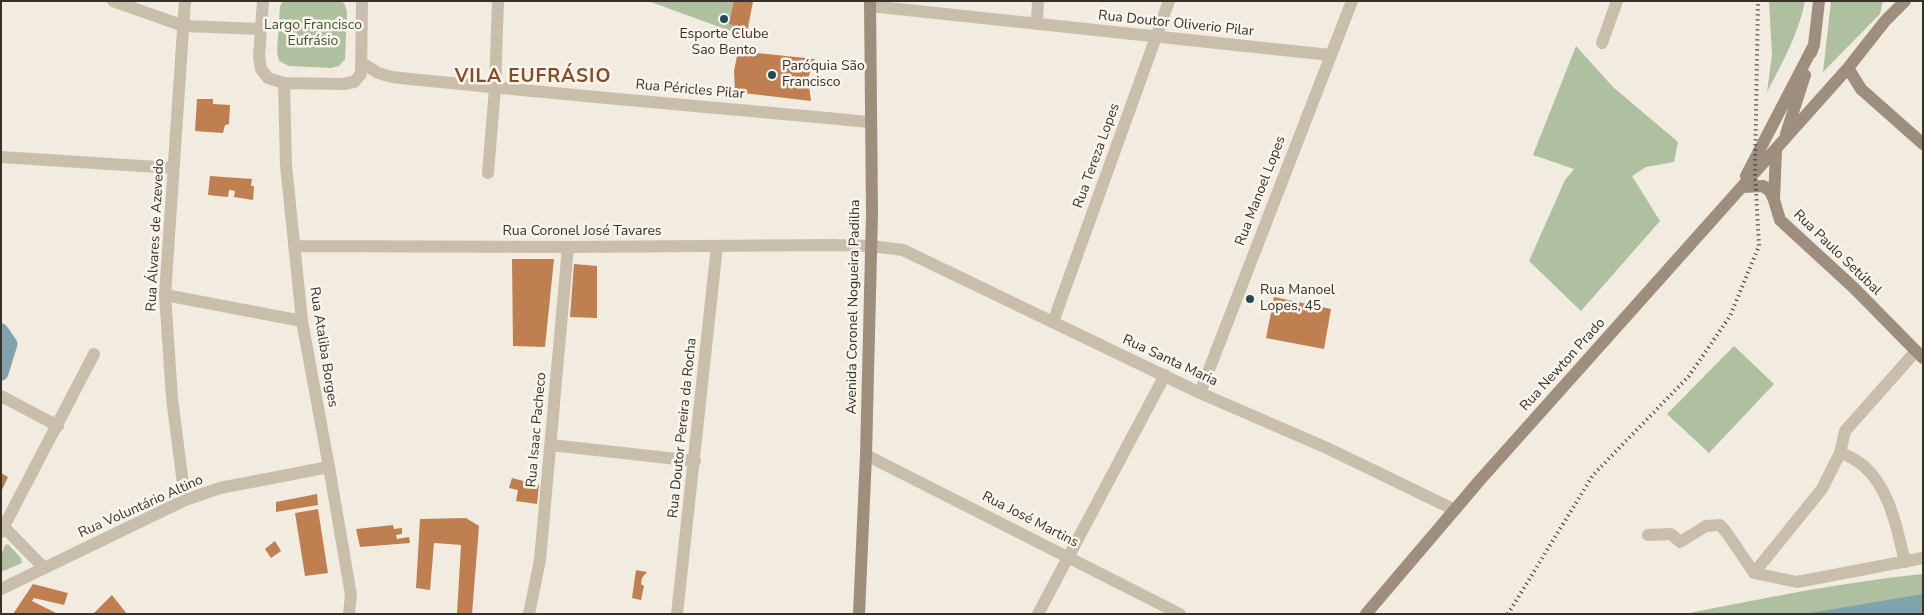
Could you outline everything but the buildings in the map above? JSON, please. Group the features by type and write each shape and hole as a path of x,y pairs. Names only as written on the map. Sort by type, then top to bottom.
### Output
{"main road":[{"path":"1784,139 1814,45 1819,1"},
{"path":"1885,21 1892,1"},
{"path":"1784,139 1848,68 1885,21 1905,1"},
{"name":"Avenida Coronel Nogueira Padilha","path":"859,614 866,455 872,213 870,4"},
{"path":"1774,200 1770,191 1763,186 1742,187 1755,156 1814,45"},
{"path":"1848,68 1861,89 1923,144"},
{"name":"Rua Newton Prado","path":"1366,614 1454,510 1784,139"},
{"name":"Rua Paulo Setúbal","path":"1776,150 1774,200 1780,220 1854,288 1919,354"}],"street":[{"path":"113,1 184,26 261,29"},
{"name":"Rua Álvares de Azevedo","path":"185,1 165,294 172,398 185,500"},
{"path":"263,1 259,56 261,69 268,78 284,82 343,84 354,82 361,74 362,1"},
{"path":"488,173 495,88 498,1"},
{"path":"1037,24 1038,1"},
{"name":"Rua Tereza Lopes","path":"1053,322 1169,1"},
{"name":"Rua Manoel Lopes","path":"1200,393 1352,1"},
{"path":"1602,42 1617,1"},
{"name":"Rua Doutor Oliverio Pilar","path":"870,4 1330,55"},
{"name":"Rua Péricles Pilar","path":"362,63 378,73 392,77 870,122"},
{"name":"Rua Ataliba Borges","path":"284,82 286,165 302,321 351,595 349,614"},
{"path":"1,157 173,168"},
{"name":"Rua Coronel José Tavares","path":"294,246 568,248 870,246"},
{"name":"Rua Doutor Pereira da Rocha","path":"677,614 717,246"},
{"name":"Rua Santa Maria","path":"870,246 903,250 1200,393 1327,448 1454,510"},
{"name":"Rua Isaac Pacheco","path":"529,614 540,560 568,248"},
{"path":"165,294 302,321"},
{"path":"44,568 2,529 58,426 94,354"},
{"path":"1754,572 1822,489 1840,454 1845,431 1919,354"},
{"path":"1038,614 1165,375"},
{"path":"1,396 58,426"},
{"path":"551,445 695,461"},
{"path":"1840,454 1849,456 1875,476 1884,493 1898,531 1906,562"},
{"name":"Rua José Martins","path":"866,455 1069,556 1180,614"},
{"name":"Rua Voluntário Altino","path":"1,589 185,500 220,488 329,467"},
{"path":"1648,535 1671,534 1680,542 1706,526 1720,525 1754,572 1797,582 1923,558"}],"green space":[{"name":"Largo Francisco Eufrásio","path":"283,1 342,1 347,12 345,59 339,66 331,68 289,66 279,61 277,52 280,6"},
{"name":"Esporte Clube Sao Bento","path":"648,1 753,1 747,37"},
{"path":"1769,1 1805,1 1794,36 1767,92 1772,55"},
{"path":"1831,1 1883,1 1880,14 1823,72"},
{"path":"1576,46 1613,87 1678,142 1674,162 1646,167 1632,176 1660,221 1581,311 1529,261 1565,180 1574,169 1533,155"},
{"path":"1734,346 1774,384 1709,453 1667,414"},
{"path":"8,544 21,558 22,563 1,572 1,555 5,545"},
{"path":"1923,574 1923,614 1685,614 1833,586"}],"water":[{"path":"1923,594 1923,614 1804,614"}],"waterway":[{"path":"1,331 10,344 1,373"}],"railway":[{"path":"1508,614 1593,475 1689,376 1730,316 1759,246 1755,172 1758,1"}],"place":[{"name":"Esporte Clube Sao Bento","path":"724,19"},
{"name":"Paróquia São Francisco","path":"772,75"},
{"name":"Rua Manoel Lopes, 45","path":"1250,299"}],"district":[{"name":"VILA EUFRÁSIO","path":"533,77"}]}
